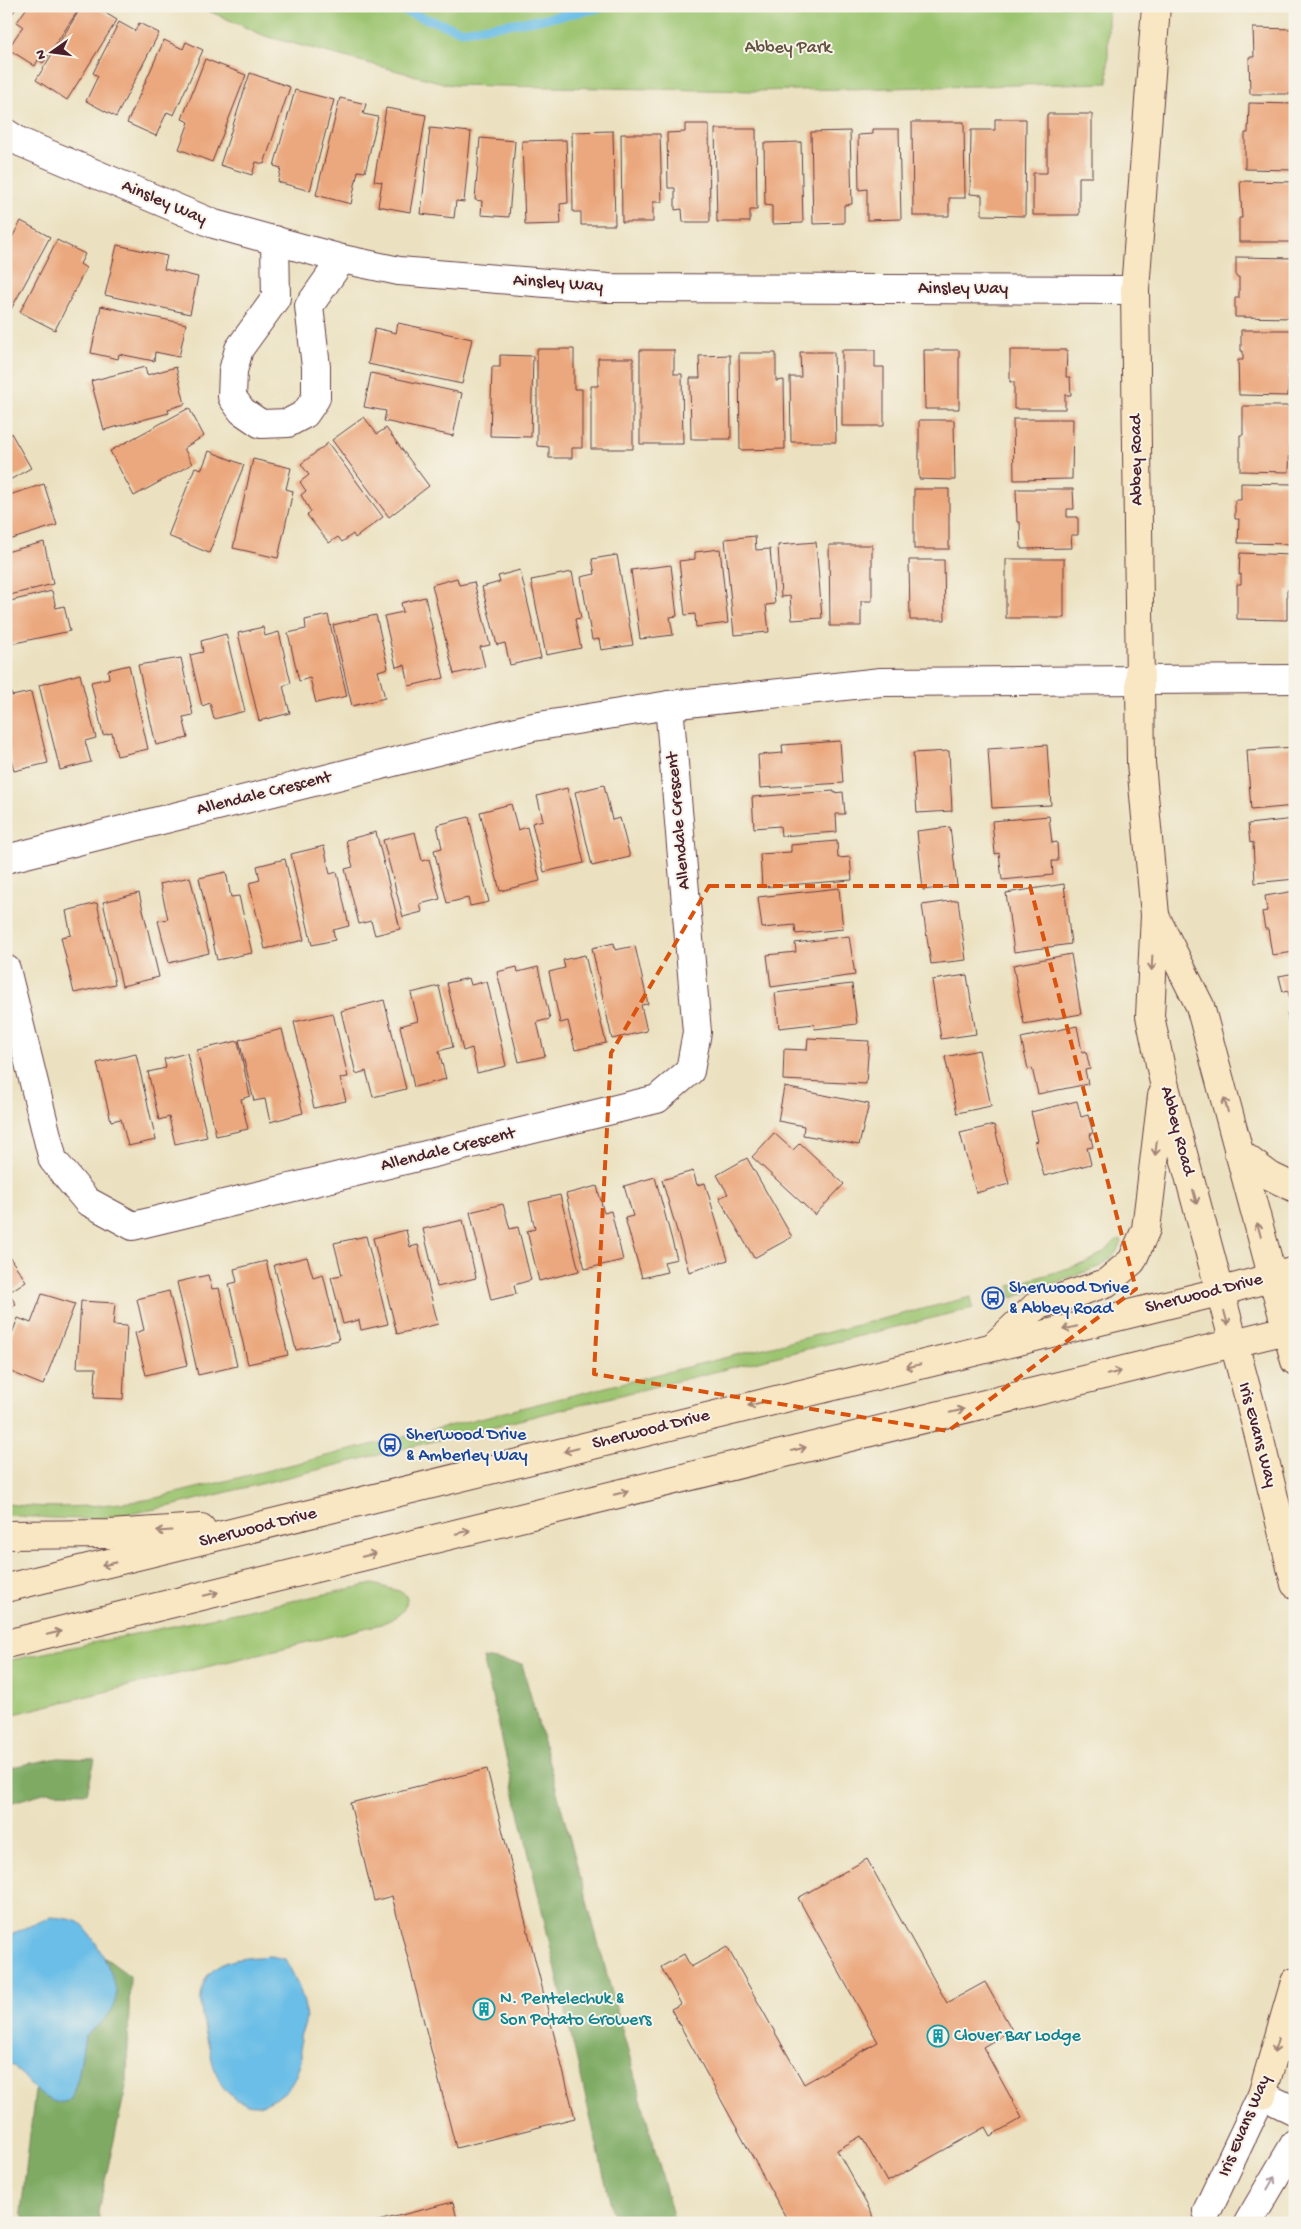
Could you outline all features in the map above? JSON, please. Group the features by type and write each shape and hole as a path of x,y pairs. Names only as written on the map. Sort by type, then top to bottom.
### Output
{"main road":[{"name":"Abbey Road","path":"1156,6 1135,290 1141,763 1155,915 1150,1016 1164,1082 1234,1344"},
{"name":"Abbey Road","path":"1155,915 1200,1006 1238,1152 1283,1274 1290,1329"},
{"path":"994,1346 1036,1306 1106,1283 1132,1261 1146,1229 1164,1082"},
{"path":"1238,1152 1270,1176 1295,1188"},
{"name":"Sherwood Drive","path":"6,1588 1219,1292 1283,1274"},
{"path":"6,1644 1290,1329 1295,1361"},
{"name":"Iris Evans Way","path":"1234,1344 1295,1584"},
{"path":"6,1535 168,1531 299,1518"},
{"name":"Iris Evans Way","path":"1262,2095 1295,1982"}],"street":[{"name":"Ainsley Way","path":"6,134 20,142 214,224 342,259 399,271 608,288 1135,290"},
{"path":"275,240 276,298 239,349 233,371 232,397 242,410 261,424 288,423 305,414 316,398 316,367 310,306 342,259"},
{"name":"Allendale Crescent","path":"6,858 533,727 669,705 881,682 1295,679"},
{"name":"Allendale Crescent","path":"6,969 53,1160 87,1201 132,1226 657,1099 690,1070 697,1032 669,705"},
{"path":"1262,2095 1295,2111"},
{"name":"Iris Evans Way","path":"1207,2212 1262,2095"},
{"path":"1248,2223 1295,2143"}],"highlighted area":[{"path":"709,886 1030,886 1136,1289 948,1431 594,1374 611,1053"}],"green space":[{"name":"Abbey Park","path":"198,6 1108,6 1108,83 755,91 451,85 265,36"},
{"path":"1121,1239 1122,1242 1118,1251 1102,1266 1012,1298 1010,1286 1085,1263 1106,1251 1115,1241"},
{"path":"971,1297 973,1308 171,1506 119,1516 87,1519 6,1515 6,1504 43,1507 79,1506 116,1504 152,1499"},
{"path":"373,1584 399,1591 407,1596 405,1607 402,1611 381,1624 6,1716 6,1661"},
{"path":"483,1658 522,1664 675,2223 615,2223"},
{"path":"58,1758 95,1759 87,1793 47,1792 6,1804 6,1768"},
{"path":"104,1957 130,1976 127,2082 98,2212 100,2223 26,2223 21,2212 35,2090 54,2101 71,2099 78,2078 85,2036 94,2029 116,1995"}],"water":[{"path":"51,1917 75,1921 84,1927 103,1956 116,1990 114,2004 108,2015 85,2036 78,2078 71,2099 63,2102 55,2102 39,2093 14,2066 6,2065 6,1939 16,1932"},
{"path":"270,1956 285,1959 303,1999 306,2015 305,2025 300,2037 301,2061 295,2077 286,2091 268,2102 252,2105 242,2102 227,2092 218,2078 204,2026 201,1996 206,1978 218,1966 240,1959"}],"building":[{"path":"6,6 18,6 8,19 6,17"},
{"path":"28,6 81,6 43,63 38,60 35,66 8,49 23,26 17,22"},
{"path":"82,6 94,6 117,20 67,100 36,80"},
{"path":"119,22 135,31 139,23 159,33 116,117 86,101 98,76 93,73"},
{"path":"1253,28 1295,29 1295,94 1250,94 1249,57 1254,57"},
{"path":"164,40 183,49 186,42 203,50 174,115 167,112 156,136 127,123"},
{"path":"205,59 246,75 212,162 179,149 189,122 182,119"},
{"path":"250,73 290,87 264,164 256,162 252,175 220,165"},
{"path":"295,90 334,100 310,191 278,182 281,168 274,166"},
{"path":"340,98 366,104 363,114 378,117 365,172 358,171 351,204 316,195"},
{"path":"1249,103 1295,104 1295,170 1245,169 1245,133 1248,133"},
{"path":"386,108 426,115 410,212 378,206 382,182 374,181"},
{"path":"1047,114 1092,114 1092,177 1079,177 1079,215 1033,215 1033,173 1047,173"},
{"path":"995,119 1026,119 1025,216 982,215 982,195 970,194 971,130 995,130"},
{"path":"912,122 964,122 965,198 949,198 949,216 913,216"},
{"path":"685,124 709,124 710,222 683,222 682,209 675,210 675,188 668,188 667,133 685,132"},
{"path":"430,128 471,132 464,202 456,201 454,218 421,214"},
{"path":"715,129 756,129 757,210 750,210 750,222 717,222"},
{"path":"873,129 899,129 901,219 867,220 867,189 859,190 858,135 873,134"},
{"path":"613,131 615,225 581,225 581,212 573,212 572,132"},
{"path":"850,131 852,204 844,205 844,223 813,224 811,132"},
{"path":"621,134 660,134 662,202 653,202 653,222 622,222"},
{"path":"480,138 515,141 509,217 481,215 482,201 475,200"},
{"path":"566,140 568,203 560,204 561,224 525,225 522,141"},
{"path":"801,142 803,223 772,224 772,206 765,205 764,143"},
{"path":"1240,181 1295,182 1295,242 1239,242 1239,218 1242,218"},
{"path":"21,221 50,237 9,313 6,312 6,241 9,243"},
{"path":"57,240 85,254 80,264 86,268 55,330 20,312"},
{"path":"117,245 167,256 164,269 198,277 190,314 105,295"},
{"path":"1236,257 1295,258 1295,318 1235,317 1235,298 1239,298 1239,277 1236,277"},
{"path":"101,306 186,324 179,357 155,352 154,361 119,354 118,359 91,353"},
{"path":"398,323 472,339 462,384 368,364 375,328 396,333"},
{"path":"1241,330 1292,330 1292,366 1289,366 1288,396 1239,395 1238,360 1243,360"},
{"path":"537,349 574,349 574,389 582,389 582,448 572,448 572,458 549,458 549,447 537,446"},
{"path":"640,350 674,350 674,374 682,374 683,444 640,444"},
{"path":"842,350 875,350 875,367 884,367 884,426 842,426"},
{"path":"924,350 959,350 959,409 925,409"},
{"path":"1010,350 1067,350 1066,377 1070,377 1071,395 1065,395 1065,409 1014,409 1014,382 1010,382"},
{"path":"800,352 834,352 836,442 791,442 790,377 801,377"},
{"path":"739,353 776,353 776,381 784,380 785,449 740,450"},
{"path":"500,355 533,356 531,437 490,436 492,367 500,367"},
{"path":"730,355 731,439 691,439 690,378 700,378 699,356"},
{"path":"598,358 633,358 633,449 591,449 591,386 598,386"},
{"path":"145,367 147,375 176,367 185,404 168,409 169,413 104,430 91,381"},
{"path":"371,373 462,393 453,436 384,421 386,411 364,407"},
{"path":"1243,406 1293,406 1293,442 1290,442 1289,472 1240,471 1240,435 1243,435"},
{"path":"189,408 204,436 184,448 192,464 134,496 110,451"},
{"path":"364,417 377,434 386,428 429,486 389,517 332,440"},
{"path":"1013,419 1073,419 1072,479 1014,480"},
{"path":"919,420 954,420 955,480 919,479"},
{"path":"11,433 31,468 6,482 6,435"},
{"path":"328,443 383,517 355,538 353,534 342,542 338,537 329,543 307,515 311,512 301,495 306,491 300,482 309,475 301,464"},
{"path":"209,451 244,465 209,553 168,536 195,467 202,469"},
{"path":"253,459 291,468 286,489 293,491 278,558 233,548"},
{"path":"1241,483 1293,484 1292,512 1295,512 1295,544 1238,543 1239,519 1235,519 1235,500 1241,500"},
{"path":"44,484 57,525 6,541 6,496"},
{"path":"914,489 949,489 949,549 914,549"},
{"path":"1016,489 1073,489 1074,509 1067,509 1067,517 1078,517 1078,535 1071,535 1072,548 1021,549 1020,522 1017,522"},
{"path":"755,536 756,550 770,549 775,604 766,605 769,632 734,635 725,539"},
{"path":"44,542 53,584 6,596 6,552"},
{"path":"816,542 822,618 792,620 790,596 781,597 778,545"},
{"path":"829,545 872,545 872,601 861,601 861,626 830,626"},
{"path":"720,549 728,623 696,627 695,614 685,615 679,561 695,559 695,552"},
{"path":"1240,553 1291,555 1290,590 1287,590 1287,620 1237,619 1237,584 1241,584 1241,574 1239,575"},
{"path":"617,555 633,645 601,650 599,639 592,640 581,577 595,574 592,559"},
{"path":"1006,559 1064,559 1064,618 1006,618"},
{"path":"909,560 944,560 945,620 910,620"},
{"path":"671,565 677,616 670,617 673,635 640,639 631,570"},
{"path":"520,570 541,658 510,665 505,643 497,645 482,587 500,582 498,576"},
{"path":"572,572 581,618 575,619 581,648 546,655 531,580"},
{"path":"457,578 459,585 474,582 490,645 480,647 485,667 454,674 432,585"},
{"path":"52,591 56,608 64,606 70,631 6,645 6,602"},
{"path":"425,597 444,678 409,686 405,665 396,667 384,616 403,612 401,603"},
{"path":"328,615 347,696 316,703 310,678 299,681 288,633 306,629 305,620"},
{"path":"376,615 388,668 378,671 385,698 352,706 333,625"},
{"path":"263,627 265,636 279,632 291,683 283,686 290,713 259,721 238,633"},
{"path":"226,634 245,711 214,719 210,703 202,706 190,655 203,652 201,641"},
{"path":"181,658 193,715 183,717 188,738 156,745 138,665"},
{"path":"129,665 148,749 117,756 112,733 103,735 91,682 109,678 108,670"},
{"path":"80,674 96,738 85,741 91,762 60,770 39,685"},
{"path":"11,692 12,696 31,692 48,763 14,771 8,746 6,747 6,694"},
{"path":"840,741 843,783 760,788 758,755 783,753 782,745"},
{"path":"1047,745 1051,805 992,808 988,749"},
{"path":"1295,747 1295,806 1251,810 1247,750"},
{"path":"949,751 952,811 917,813 913,753"},
{"path":"604,785 612,820 620,818 630,857 592,866 575,792"},
{"path":"567,788 584,863 544,872 532,823 543,820 537,796"},
{"path":"834,791 834,793 843,792 845,814 836,814 837,832 781,836 780,826 754,828 752,797"},
{"path":"511,804 518,830 527,827 540,881 500,891 480,812"},
{"path":"1049,816 1052,843 1057,842 1058,861 1052,861 1053,875 1002,880 999,853 995,854 992,821"},
{"path":"469,817 489,902 470,906 468,898 447,903 434,850 442,848 437,825"},
{"path":"1295,819 1295,879 1255,883 1253,842 1250,843 1248,824"},
{"path":"950,827 957,886 923,890 917,831"},
{"path":"376,832 400,929 375,935 371,921 359,924 345,869 353,867 346,840"},
{"path":"415,832 422,861 429,859 440,899 420,904 422,912 403,917 383,840"},
{"path":"837,841 838,858 850,857 852,880 762,887 760,854 791,852 791,845"},
{"path":"324,846 330,874 337,872 349,926 333,930 335,940 312,945 291,854"},
{"path":"285,859 304,940 265,949 249,883 260,880 257,866"},
{"path":"226,872 231,897 239,896 252,953 217,960 199,878"},
{"path":"190,877 209,953 169,963 158,921 168,919 160,884"},
{"path":"1064,884 1071,944 1014,952 1006,893"},
{"path":"839,888 843,929 796,934 795,925 762,928 758,897"},
{"path":"1295,891 1295,952 1272,955 1268,929 1265,929 1262,912 1267,911 1265,896"},
{"path":"139,893 159,977 122,986 103,902"},
{"path":"958,900 966,960 931,964 922,905"},
{"path":"97,903 115,984 74,993 61,937 71,935 66,911"},
{"path":"849,936 855,975 771,987 767,955 796,952 795,943"},
{"path":"614,943 615,950 635,946 648,1004 641,1005 647,1031 612,1039 592,948"},
{"path":"1071,954 1081,1014 1024,1024 1013,965"},
{"path":"585,955 606,1043 575,1050 568,1021 560,1023 549,972 565,968 563,960"},
{"path":"517,967 518,972 538,967 550,1019 537,1022 545,1056 519,1062 497,972"},
{"path":"1295,973 1295,1029 1290,1029 1287,1013 1293,1012 1288,991 1283,992 1279,976"},
{"path":"967,975 976,1034 941,1039 932,980"},
{"path":"469,978 471,985 487,981 506,1066 477,1073 472,1048 463,1051 447,983"},
{"path":"852,984 857,1024 815,1029 814,1024 779,1028 775,993"},
{"path":"439,986 453,1047 439,1051 446,1079 414,1087 400,1026 418,1021 411,993"},
{"path":"384,1000 406,1089 373,1097 366,1071 356,1074 341,1011"},
{"path":"333,1013 348,1077 340,1078 346,1101 314,1108 294,1022"},
{"path":"1077,1026 1082,1052 1086,1051 1090,1069 1085,1070 1088,1084 1038,1094 1032,1068 1028,1069 1021,1038"},
{"path":"282,1029 303,1113 270,1122 265,1099 254,1101 239,1040"},
{"path":"808,1038 869,1041 866,1084 783,1080 784,1049 807,1050"},
{"path":"238,1041 250,1096 241,1099 248,1129 216,1136 197,1050"},
{"path":"979,1050 991,1106 957,1113 945,1057"},
{"path":"187,1053 207,1137 175,1144 169,1117 159,1120 148,1072 166,1068 164,1059"},
{"path":"136,1054 156,1140 128,1146 121,1119 111,1121 97,1063"},
{"path":"784,1087 869,1104 859,1145 803,1135 804,1126 778,1121"},
{"path":"1077,1101 1081,1117 1088,1115 1093,1133 1090,1134 1093,1147 1087,1148 1091,1164 1044,1176 1035,1142 1038,1141 1031,1112"},
{"path":"994,1125 1009,1184 976,1193 960,1133"},
{"path":"774,1133 793,1150 800,1143 844,1184 815,1215 752,1157"},
{"path":"747,1158 792,1237 754,1258 719,1198 728,1194 717,1175"},
{"path":"693,1171 697,1185 705,1183 728,1260 689,1272 662,1180"},
{"path":"655,1177 677,1259 664,1262 667,1272 642,1278 625,1218 633,1216 624,1186"},
{"path":"597,1186 604,1213 611,1211 623,1260 585,1269 566,1194"},
{"path":"560,1195 579,1271 539,1281 527,1231 535,1229 529,1202"},
{"path":"503,1204 510,1229 518,1227 531,1280 514,1285 516,1294 491,1300 470,1212"},
{"path":"463,1220 476,1278 437,1287 423,1229"},
{"path":"406,1230 410,1247 418,1245 438,1324 397,1334 373,1238"},
{"path":"366,1236 388,1324 361,1330 359,1320 343,1324 331,1277 342,1275 334,1243"},
{"path":"6,1252 26,1281 8,1293 16,1304 6,1312"},
{"path":"307,1257 313,1277 323,1274 339,1340 296,1350 274,1265"},
{"path":"266,1261 288,1355 248,1364 229,1284 237,1282 234,1269"},
{"path":"208,1275 212,1289 219,1288 237,1366 198,1375 177,1282"},
{"path":"169,1291 187,1365 146,1375 135,1333 144,1330 137,1299"},
{"path":"42,1294 75,1304 43,1385 6,1370 6,1349 18,1318 31,1323"},
{"path":"81,1301 115,1303 113,1325 127,1326 123,1399 94,1398 96,1368 77,1368"},
{"name":"N. Pentelechuk & Son Potato Growers","path":"487,1769 575,2118 456,2148 392,1896 374,1901 350,1803"},
{"name":"Clover Bar Lodge","path":"867,1859 947,2003 985,1982 1012,2030 983,2047 1022,2118 990,2136 985,2127 887,2182 861,2136 837,2150 877,2223 789,2223 671,2009 681,2004 661,1967 684,1954 691,1967 727,1947 804,2084 878,2042 798,1898"},
{"path":"453,2202 458,2223 374,2223 374,2222"}],"waterway":[{"path":"389,6 462,31 554,17 609,6"}],"place":[{"name":"Sherwood Drive & Abbey Road","path":"993,1298"},
{"name":"Sherwood Drive & Amberley Way","path":"390,1445"},
{"name":"N. Pentelechuk & Son Potato Growers","path":"484,2009"},
{"name":"Clover Bar Lodge","path":"938,2036"}]}
